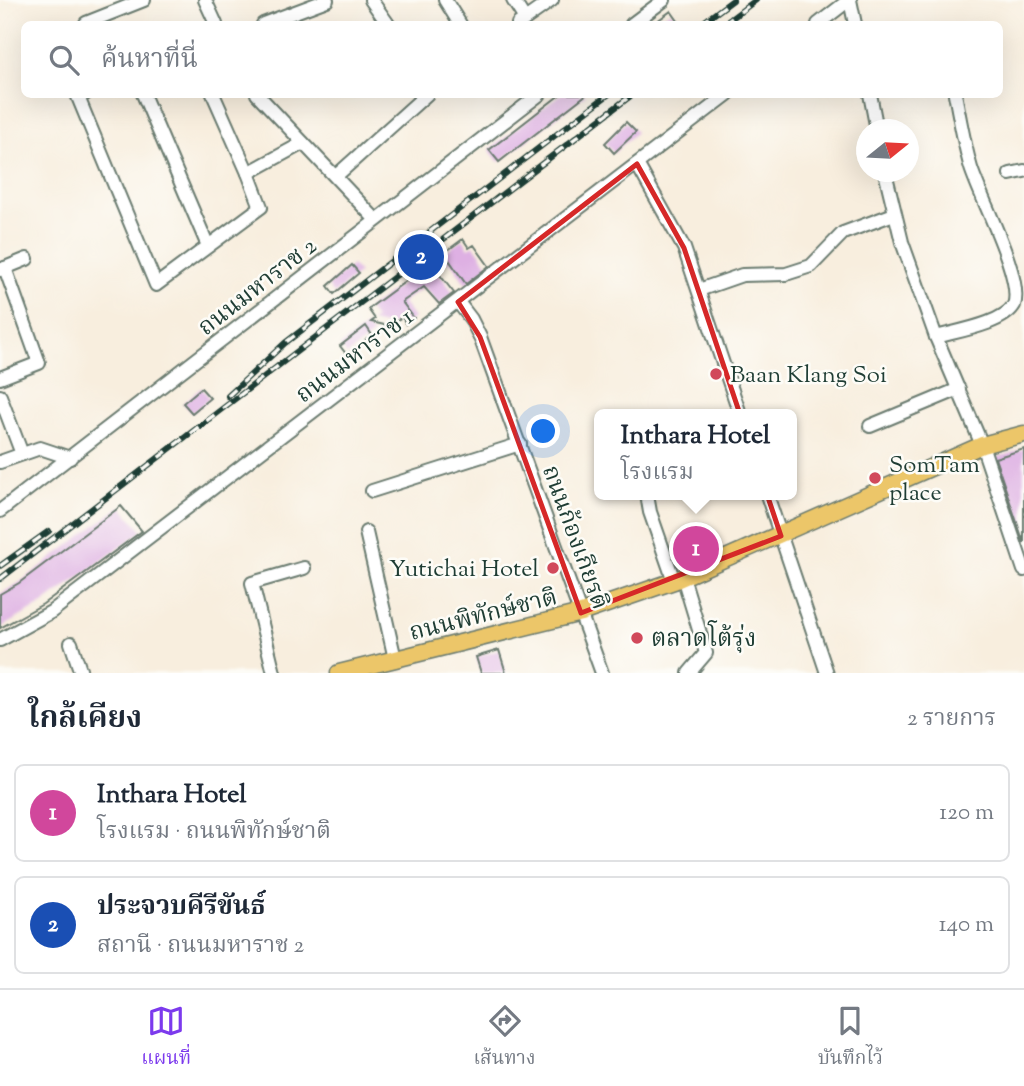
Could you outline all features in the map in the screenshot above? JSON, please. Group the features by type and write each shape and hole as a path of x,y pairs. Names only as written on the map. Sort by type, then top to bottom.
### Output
{"main road":[{"name":"ถนนพิทักษ์ชาติ","path":"339,673 581,612 678,579 781,536 982,445 1024,434"}],"street":[{"path":"91,21 144,0"},
{"path":"205,0 215,21"},
{"path":"271,21 327,0"},
{"path":"371,0 386,21"},
{"path":"445,0 458,21"},
{"path":"513,0 522,21"},
{"path":"523,21 552,0"},
{"path":"636,21 664,0"},
{"path":"822,21 850,0 854,21"},
{"path":"78,98 156,285 261,207 215,98"},
{"path":"145,98 208,246"},
{"path":"261,98 376,220"},
{"path":"336,176 423,98"},
{"name":"ถนนมหาราช 2","path":"0,511 535,98"},
{"name":"ถนนมหาราช 1","path":"0,640 51,612 723,98"},
{"path":"871,98 875,119"},
{"path":"936,337 996,320 1014,303 1016,291 1008,257 972,170 956,98"},
{"path":"248,173 303,143"},
{"path":"637,164 684,248 738,409"},
{"path":"1010,174 1024,171"},
{"path":"887,182 902,242 936,337 982,445 1024,570"},
{"path":"699,290 742,275 786,274 811,266 843,233 894,214"},
{"path":"0,378 39,363 2,269 27,259"},
{"name":"ถนนก้องเกียรติ","path":"458,302 480,337 602,673"},
{"path":"870,426 959,389"},
{"path":"0,396 22,454"},
{"path":"372,491 520,444"},
{"path":"0,462 40,449 70,458"},
{"path":"648,500 650,512 706,653 689,673"},
{"path":"769,500 827,673"},
{"path":"366,531 394,659"},
{"path":"274,673 252,583 304,568"},
{"path":"71,643 81,673"}],"highlighted area":[{"path":"637,164 684,248 781,536 581,613 480,337 458,302"}],"building":[{"path":"671,11 678,21 657,21"},
{"path":"556,98 582,98 499,162 489,150"},
{"path":"626,122 636,132 614,153 605,143"},
{"path":"463,239 469,248 474,245 489,266 466,284 449,260 436,270 454,293 439,304 424,287 402,302 414,318 406,324 402,317 389,326 371,322 375,319 368,309"},
{"path":"352,265 359,273 334,294 328,286"},
{"path":"366,326 372,335 347,355 340,346"},
{"path":"201,388 210,398 192,413 183,403"},
{"path":"1024,449 1024,543 995,458"},
{"path":"121,506 142,531 43,604 0,628 0,594 19,583"},
{"path":"499,650 506,673 481,673 476,657"}],"railway":[{"path":"705,21 733,0"},
{"path":"728,21 756,0"},
{"path":"228,396 285,343 604,98"},
{"path":"0,579 628,98"},
{"path":"0,566 49,531"}],"place":[{"name":"ประจวบคีรีขันธ์","path":"421,257"},
{"name":"Baan Klang Soi","path":"716,374"},
{"name":"SomTam place","path":"875,478"},
{"name":"Inthara Hotel","path":"696,549"},
{"name":"Yutichai Hotel","path":"553,568"},
{"name":"ตลาดโต้รุ่ง","path":"637,638"}]}
